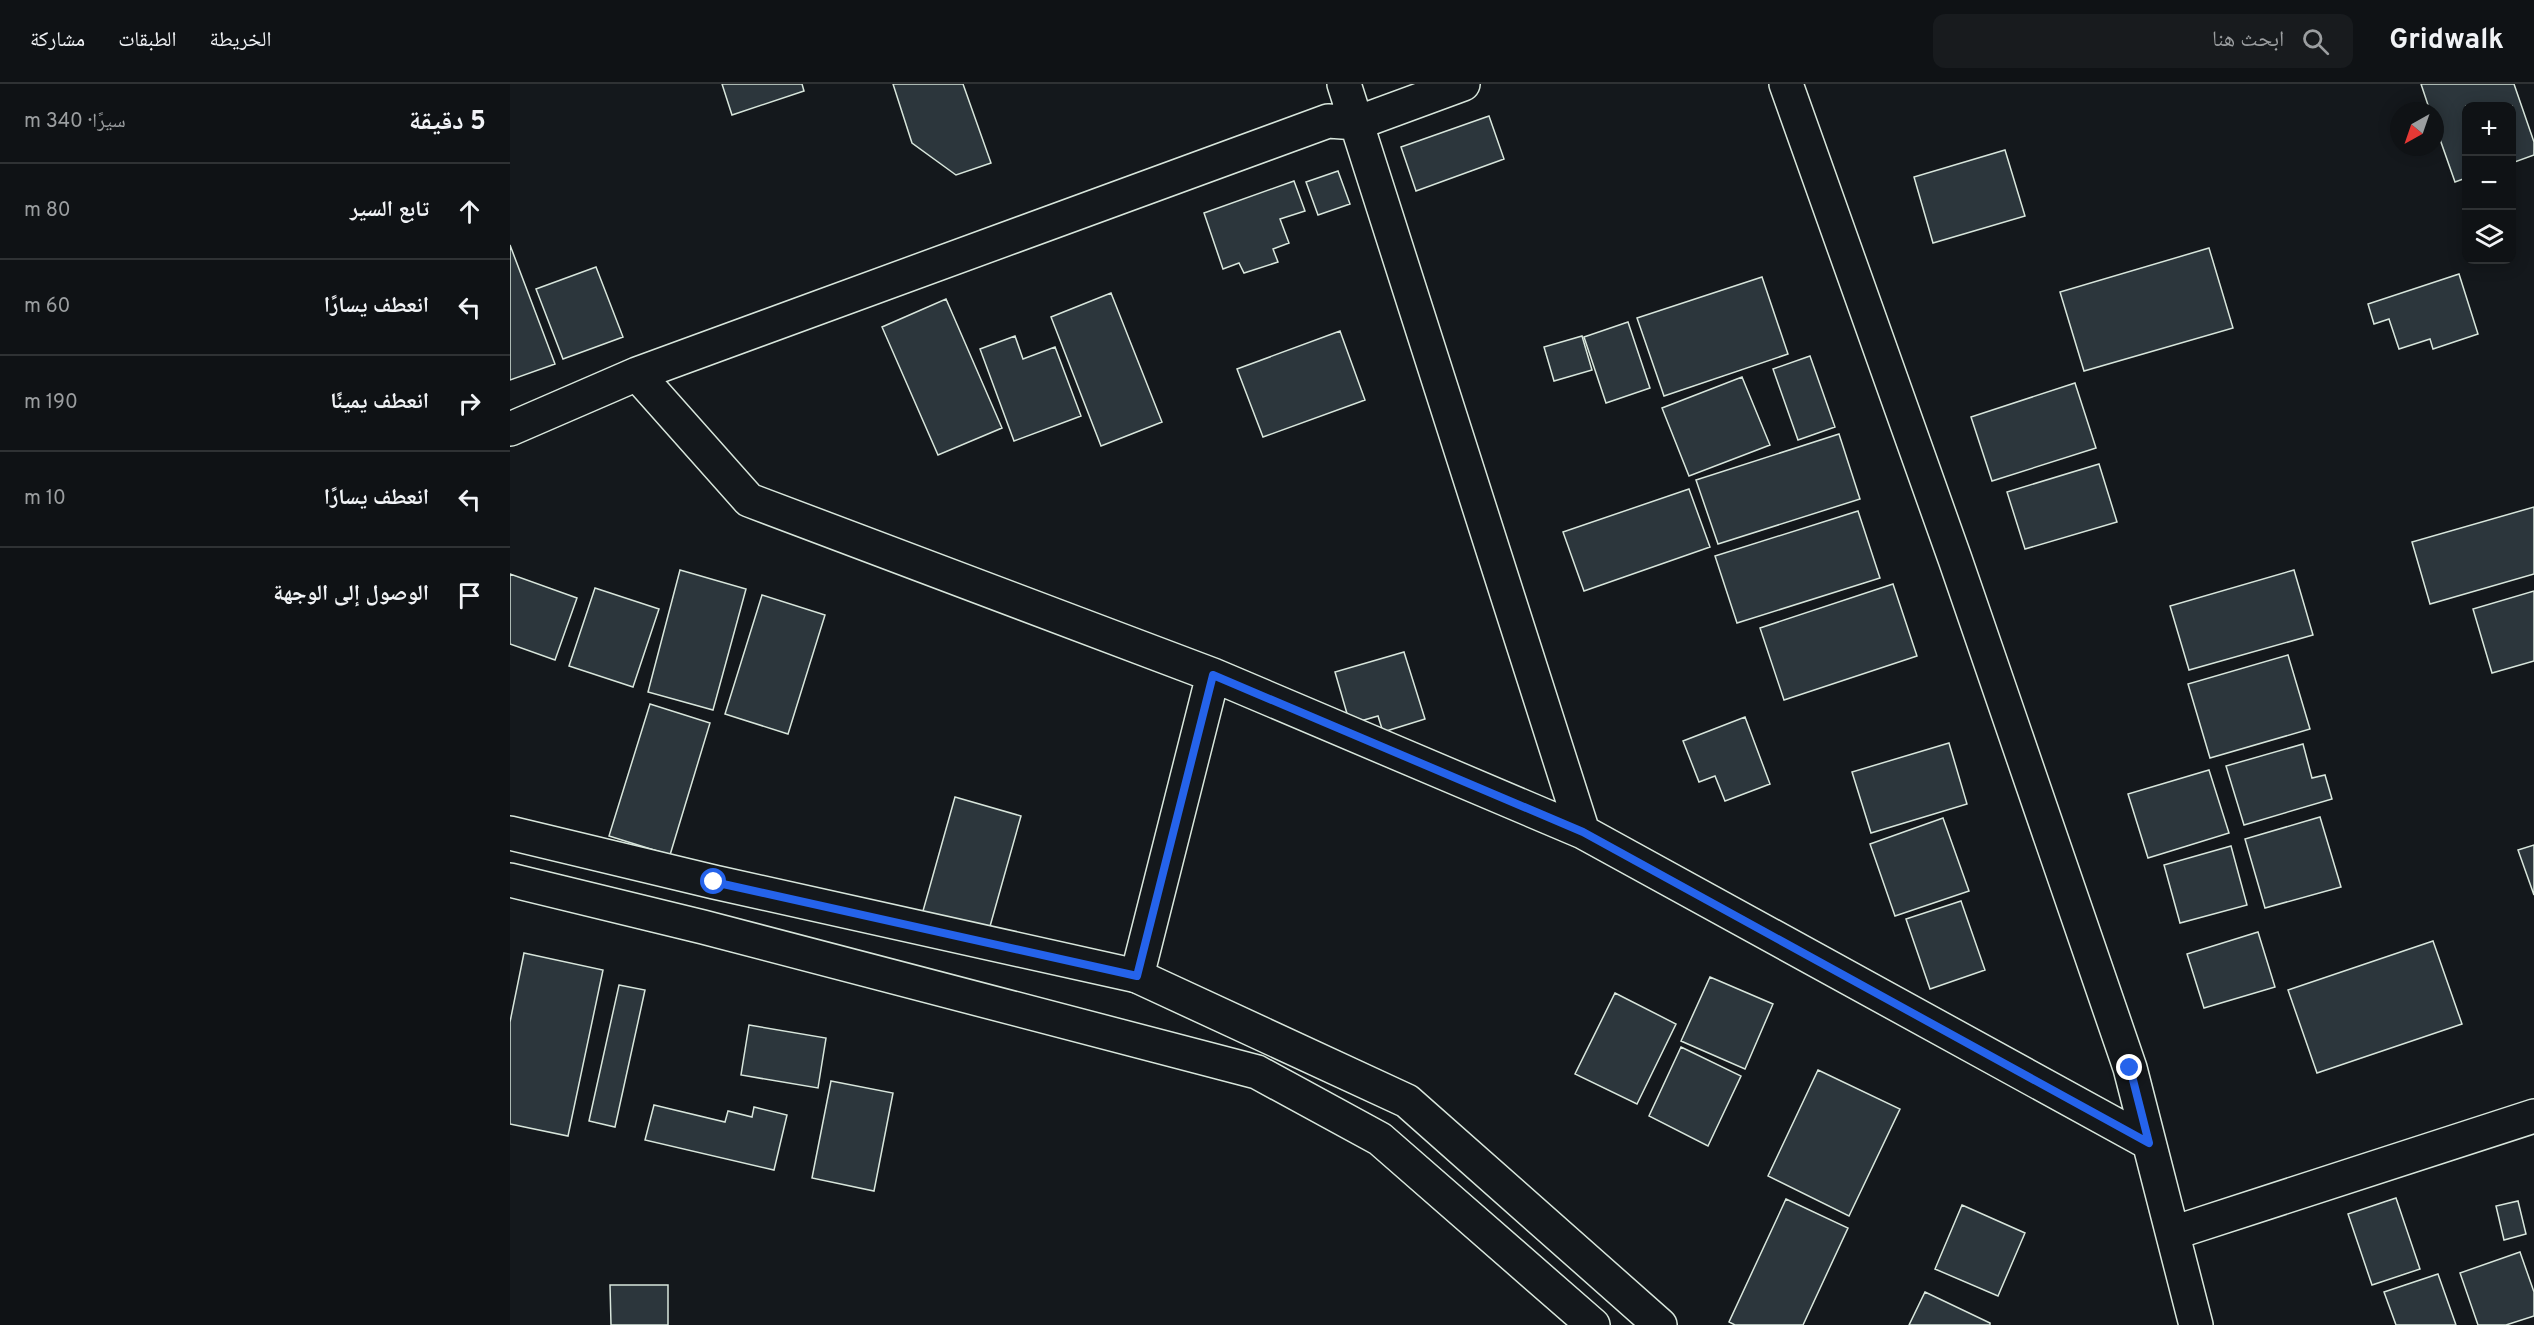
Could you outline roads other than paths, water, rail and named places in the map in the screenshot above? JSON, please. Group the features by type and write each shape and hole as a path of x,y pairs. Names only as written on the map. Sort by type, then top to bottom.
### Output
{"street":[{"path":"1344,84 1583,832"},
{"path":"510,429 637,374 1328,121 1357,123 1463,84"},
{"path":"1786,84 1967,593 2130,1068 2196,1325"},
{"path":"637,374 749,500 1213,675 1583,832 2149,1143"},
{"path":"1137,976 1213,675"},
{"path":"510,832 714,882 1137,976 1407,1101 1660,1325"},
{"path":"510,880 703,927 1257,1072 1380,1139 1593,1325"},
{"path":"2173,1233 2534,1116"}]}
